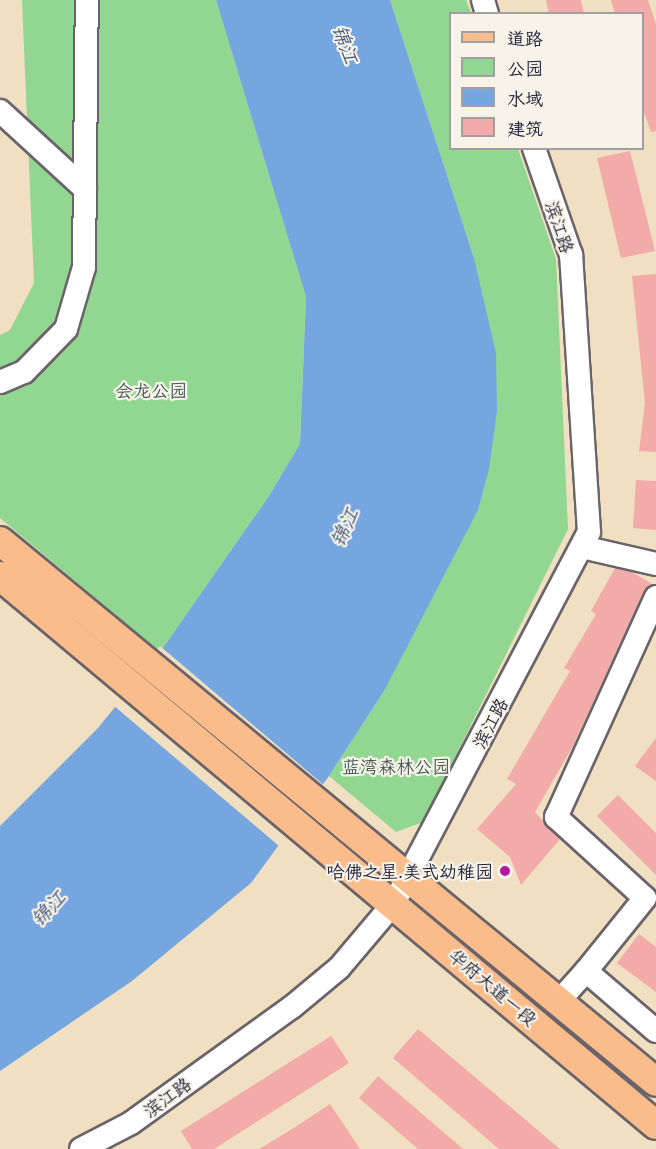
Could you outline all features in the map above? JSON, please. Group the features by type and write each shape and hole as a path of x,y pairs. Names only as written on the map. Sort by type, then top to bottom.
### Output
{"main road":[{"path":"0,541 122,661"},
{"path":"0,576 122,661 335,837 408,878 656,1082"},
{"name":"华府大道一段","path":"335,837 393,903 656,1125"}],"street":[{"path":"0,382 24,372 66,329 84,267 87,0"},
{"path":"0,111 86,189"},
{"name":"滨江路","path":"81,1149 131,1123 292,1007 339,968 393,903 589,532 571,255 535,150"},
{"path":"582,547 656,564"},
{"path":"558,1002 645,898 556,818 656,597"},
{"path":"586,971 656,1031"}],"green space":[{"name":"会龙公园","path":"22,0 216,0 306,297 300,444 269,496 160,652 0,518 0,335 10,330 34,283"},
{"name":"蓝湾森林公园","path":"390,0 466,0 471,12 449,12 449,150 518,150 556,259 568,529 423,822 396,832 329,776 384,691 474,258"}],"water":[{"name":"锦江","path":"216,0 390,0 474,258 496,353 497,411 489,469 478,510 384,691 329,776 251,883 132,981 0,1071 0,826 97,729 160,652 269,496 300,444 306,297"}],"pier":[{"path":"160,646 325,786 279,846 113,705"}],"building":[{"path":"546,0 581,0 584,12 549,12"},
{"path":"611,0 648,0 656,24 656,131 651,132 644,113 644,12 614,12"},
{"path":"630,151 655,251 621,258 597,158"},
{"path":"656,274 656,452 639,451 645,403 632,276"},
{"path":"636,480 656,481 656,530 633,528"},
{"path":"615,568 632,572 652,584 644,591 573,746 535,812 560,839 521,885 510,857 477,829 516,784 507,779 570,671 564,668 596,614 591,611"},
{"path":"656,738 656,781 635,766"},
{"path":"618,795 656,833 656,875 597,816"},
{"path":"639,934 656,947 656,992 617,963"},
{"path":"418,1029 560,1149 499,1149 393,1058"},
{"path":"331,1036 349,1063 214,1149 192,1149 181,1131"},
{"path":"378,1076 463,1149 418,1149 359,1098"},
{"path":"330,1104 360,1149 259,1149 289,1131"}],"place":[{"name":"哈佛之星.美式幼稚园","path":"505,871"}]}
